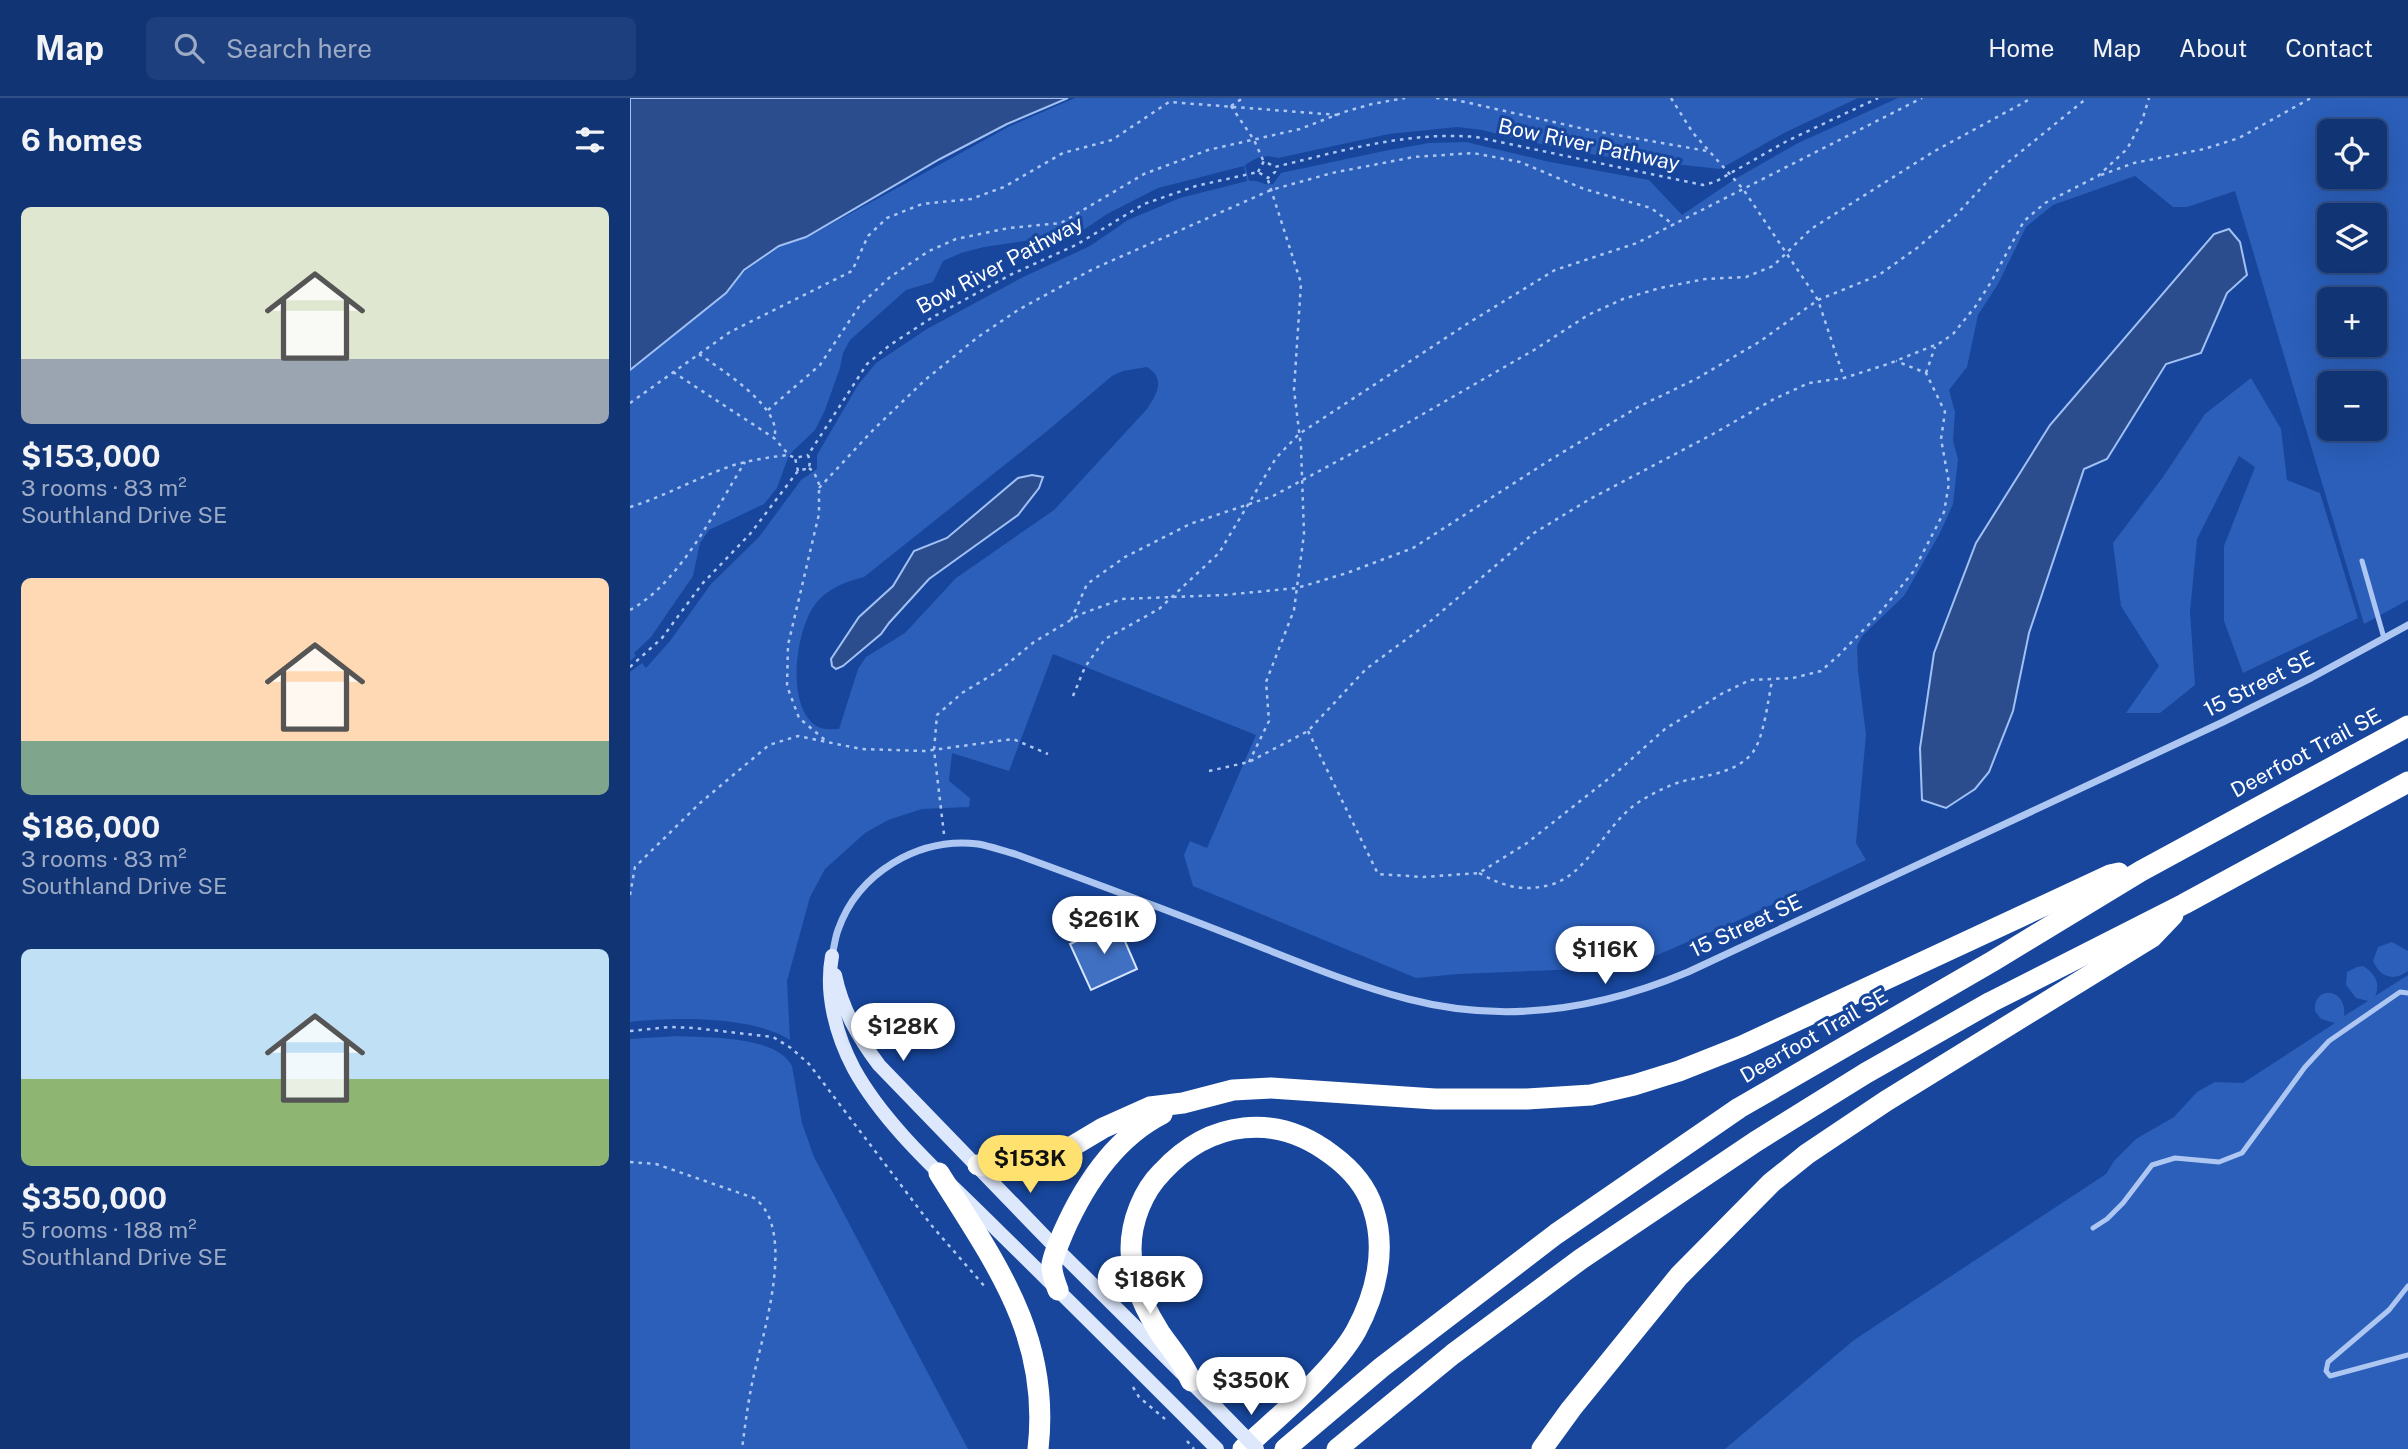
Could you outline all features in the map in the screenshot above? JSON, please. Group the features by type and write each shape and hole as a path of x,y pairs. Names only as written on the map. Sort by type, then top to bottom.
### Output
{"highway":[{"name":"Deerfoot Trail SE","path":"1285,1449 1382,1367 1556,1234 1739,1108 1993,961 2141,871 2408,726"},
{"path":"1337,1449 1453,1354 1581,1259 1755,1142 1866,1073 1991,1002 2184,904 2408,782"},
{"path":"978,1166 1016,1170 1051,1158 1104,1128 1150,1107 1183,1103 1233,1090 1271,1088 1435,1099 1527,1100 1591,1095 1634,1085 1679,1071 1742,1046 2110,875 2141,871"},
{"path":"1542,1449 1679,1276 1772,1183 1807,1154 1886,1101 2152,937 2184,904"},
{"path":"1058,1290 1052,1265 1056,1248 1084,1191 1102,1166 1145,1123 1183,1103"},
{"path":"1191,1381 1185,1367 1149,1314 1135,1281 1131,1249 1133,1226 1152,1182 1171,1162 1197,1142 1225,1131 1257,1126 1288,1131 1319,1145 1343,1163 1362,1185 1374,1209 1379,1238 1375,1286 1354,1334 1329,1367 1243,1449"},
{"path":"939,1173 993,1261 1024,1324 1040,1387 1041,1422 1038,1449"},
{"path":"1551,1449 1571,1409"}],"main road":[{"path":"832,956 837,982 850,1021 880,1065 1056,1248 1257,1449"},
{"path":"832,956 829,983 831,1002 842,1043 855,1069 883,1109 939,1173 1217,1449"}],"street":[{"name":"15 Street SE","path":"832,956 838,929 852,902 875,874 899,858 946,845 978,844 1015,853 1307,965 1408,999 1485,1011 1559,1010 1648,989 1688,972 2223,722 2408,625"}],"lane":[{"path":"2362,561 2384,638"},
{"path":"2093,1228 2123,1203 2152,1165 2175,1158 2220,1162 2242,1153 2305,1067 2329,1041 2400,992 2408,993"},
{"path":"2408,1286 2389,1310 2328,1362 2326,1371 2330,1376 2408,1354"}],"path":[{"path":"1231,106 1243,98"},
{"path":"768,410 820,365 860,305 890,277 929,251 956,239 996,230 1061,223 1144,174 1208,150 1300,129 1372,104 1405,98"},
{"path":"1436,98 1456,100 1589,130 1710,151"},
{"path":"1671,98 1693,133 1743,189 1818,300 1844,377"},
{"name":"Bow River Pathway","path":"1275,167 1391,141 1452,135 1476,137 1703,185 1714,182 1787,141 1878,98"},
{"path":"1073,695 1085,667 1105,639 1159,609 1219,553 1276,458 1300,434 1470,322 1555,270 1637,243 1922,98"},
{"path":"1071,620 1087,584 1125,557 1190,524 1273,496 1465,390 1588,315 1623,299 1705,279 1746,277 1773,266 1811,229 1933,152 2032,98"},
{"path":"946,845 934,750 937,715 962,693 1000,670 1034,642 1071,620 1122,599 1224,595 1297,588 1347,573 1413,548 1572,446 1759,342 1818,300 1879,275 1957,215 1996,172 2087,98"},
{"path":"2098,176 2127,149 2142,121 2149,98"},
{"path":"1209,771 1249,762 1308,731 1366,669 1427,624 1534,533 1590,499 1774,399 1809,383 1844,377 1896,361 1936,345 1953,334 1975,307 2024,221 2045,203 2098,176 2134,163 2204,149 2239,138 2311,98"},
{"path":"630,403 730,331 852,271 868,236 887,218 922,204 971,199 1004,187 1063,153 1112,140 1168,102 1338,115"},
{"path":"1231,106 1254,140 1264,161 1275,167 1275,172 1268,178"},
{"path":"819,488 925,380 978,337 1018,310 1093,269 1271,190 1332,173 1414,157 1473,153 1520,162 1584,189 1651,208 1674,225"},
{"path":"1249,762 1269,721 1266,682 1294,610 1304,534 1300,434 1294,390 1301,283 1268,178 1258,172 1264,161"},
{"name":"Bow River Pathway","path":"808,455 867,364 880,352 933,317 1010,275 1076,245 1143,204 1196,186 1258,172"},
{"path":"1926,373 1936,345"},
{"path":"699,354 736,380 768,410 776,432 774,438"},
{"path":"1308,731 1378,874 1423,877 1479,873 1527,843 1617,772 1665,729 1723,693 1750,680 1793,678 1821,671 1878,615 1913,572 1944,512 1949,483 1941,439 1945,412 1926,373 1896,361"},
{"path":"673,372 774,438 789,455 794,458 808,455 809,468 818,477 819,514 788,645 787,686 799,718 827,742"},
{"path":"630,507 659,498 745,462 789,455"},
{"path":"794,458 797,471"},
{"path":"630,610 641,604 668,578 745,462"},
{"path":"630,667 662,638 702,584 751,534 797,471 809,468"},
{"path":"1479,873 1502,885 1528,888 1566,879 1580,868 1615,821 1639,802 1677,783 1728,770 1740,764 1758,743 1772,679"},
{"path":"630,895 635,867 699,803 769,745 798,736 860,749 934,750 1013,739 1048,754"},
{"path":"630,866 635,867"},
{"path":"630,1031 670,1027 694,1028 773,1037 791,1048 809,1064 932,1226 986,1289"},
{"path":"630,1162 656,1164 754,1198 763,1204 770,1219 775,1260 768,1320 753,1379 742,1449"}],"shaded area":[{"path":"630,98 1068,98 1007,124 940,159 806,237 779,246 744,270 726,293 630,370"},
{"path":"1075,98 1858,98 1784,133 1720,169 1601,156 1457,127 1389,134 1278,158 1261,157 1245,165 1249,181 1273,184 1281,173 1429,143 1466,142 1550,162 1649,180 1682,215 1735,179 1798,143 1898,98 2408,98 2408,600 2364,624 2235,191 2187,207 2173,207 2135,176 2053,205 2026,227 1998,284 1978,315 1967,367 1949,390 1955,412 1953,441 1958,459 1953,504 1940,533 1904,596 1863,635 1857,646 1866,735 1856,843 1866,860 1739,920 1629,967 1416,978 1193,886 1184,855 1190,841 1207,848 1256,735 1053,654 1009,771 952,753 949,781 970,798 969,807 922,809 888,820 865,833 825,869 810,897 787,981 790,1040 756,1026 735,1022 668,1019 630,1022 630,672 642,663 646,668 670,641 711,584 759,537 801,480 817,469 817,455 858,385 876,363 927,329 1021,278 1090,246 1128,220 1180,198 1247,181 1244,166 1158,188 1107,214 1079,233 984,247 943,261 933,282 906,290 850,340 843,353 825,410 815,430 789,455 777,488 764,504 709,530 700,543 693,576 651,637 634,653 636,656 630,661 630,370 726,293 745,271 780,247 806,238 1008,127","holes":["1147,367 1153,372 1158,387 1147,409 1054,510 956,578 905,633 866,657 858,669 839,729 818,727 807,717 797,685 799,647 810,613 817,602 839,586 864,577 1112,376 1123,371"]},
{"path":"2229,229 2240,242 2247,275 2227,293 2201,353 2166,364 2107,459 2084,469 2029,633 2013,711 1989,772 1975,789 1946,808 1922,800 1920,748 1934,653 1976,543 2050,425 2214,234"},
{"path":"2251,378 2281,429 2287,480 2320,493 2358,618 2243,673 2224,621 2224,546 2255,467 2239,456 2197,539 2190,612 2195,685 2160,713 2126,713 2159,666 2121,606 2113,543 2163,477 2205,414"},
{"path":"1032,475 1043,477 1039,488 1018,515 929,579 881,634 843,666 836,669 832,666 831,659 859,617 893,586 914,551 947,538 1018,478"},
{"path":"2392,942 2408,951 2408,971 2392,977 2379,971 2373,961 2378,947"},
{"path":"2363,966 2376,979 2375,996 2408,975 2408,1449 1725,1449 1854,1340 2106,1174 2114,1161 2136,1139 2174,1117 2197,1092 2215,1082 2243,1083 2335,1023 2321,1019 2315,1011 2319,996 2324,993 2336,995 2344,1007 2344,1016 2368,1001 2356,998 2346,985 2347,972"},
{"path":"676,1036 756,1043 783,1056 792,1066 802,1123 814,1157 968,1449 630,1449 630,1039"}],"building":[{"path":"1117,923 1137,969 1091,990 1070,944"}]}
